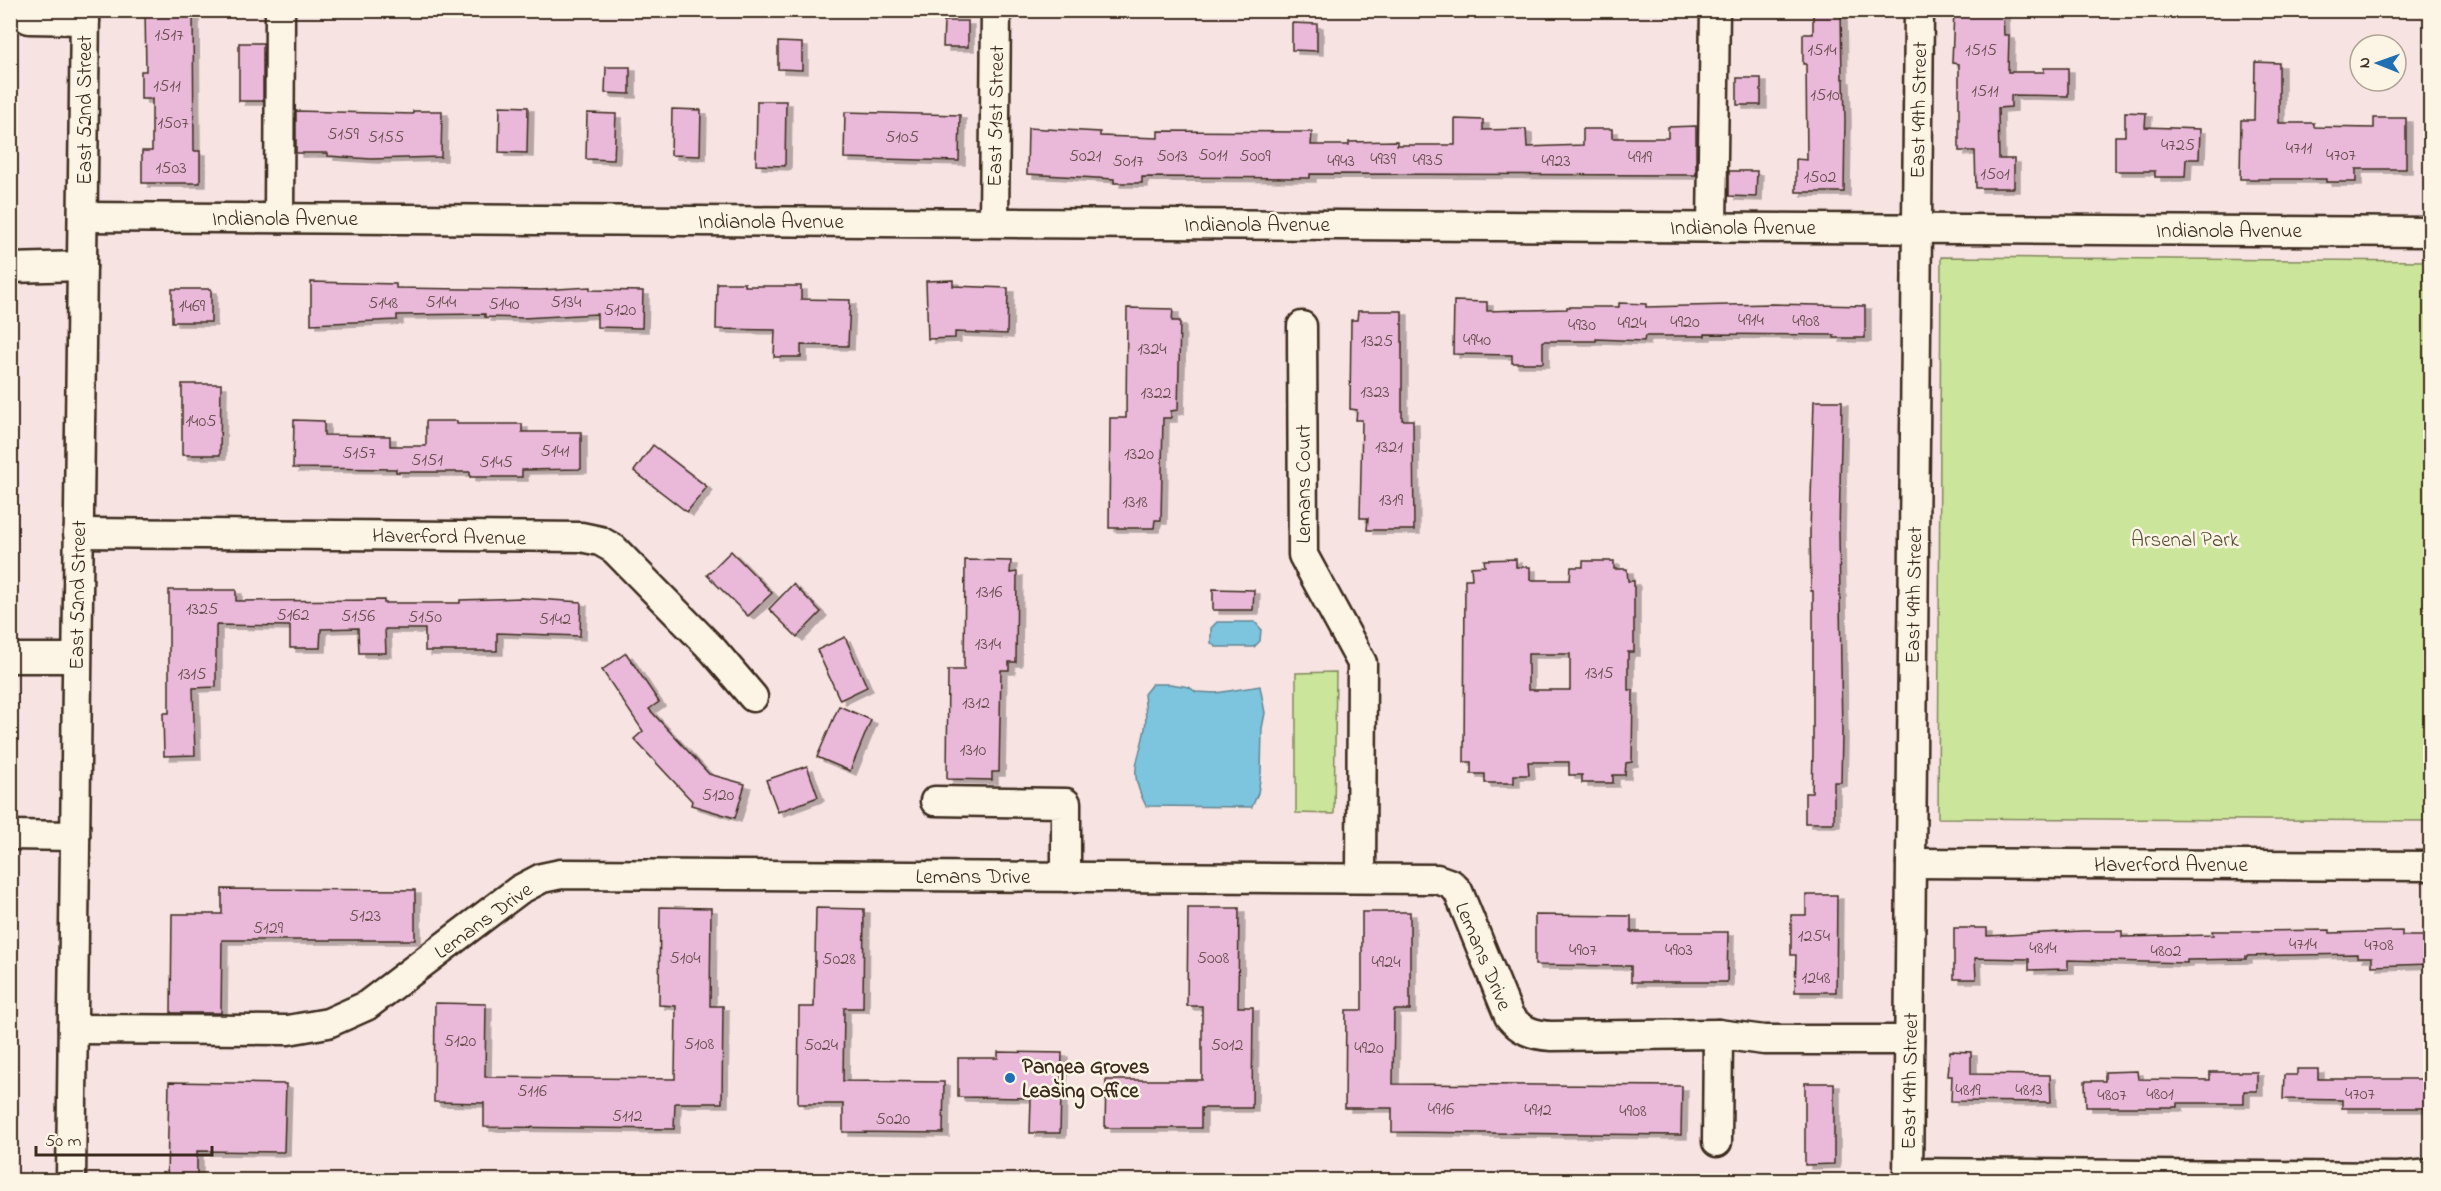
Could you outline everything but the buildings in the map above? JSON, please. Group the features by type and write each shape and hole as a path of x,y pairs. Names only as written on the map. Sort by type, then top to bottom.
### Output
{"street":[{"path":"12,10 29,19 85,15"},
{"path":"279,218 280,10"},
{"name":"East 51st Street","path":"994,222 996,10"},
{"path":"1712,227 1715,10"},
{"name":"East 49th Street","path":"1908,1177 1919,10"},
{"name":"East 52nd Street","path":"71,1180 85,15"},
{"name":"Indianola Avenue","path":"83,217 2430,232"},
{"path":"10,267 82,266"},
{"name":"Lemans Court","path":"1302,326 1303,555 1362,663 1361,878"},
{"name":"Haverford Avenue","path":"78,533 581,537 600,541 614,549 713,650 753,698"},
{"path":"10,658 76,658"},
{"path":"935,801 1066,803 1066,877"},
{"path":"10,835 75,836"},
{"name":"Haverford Avenue","path":"1911,863 2430,866"},
{"name":"Lemans Drive","path":"74,1029 288,1030 309,1028 339,1019 375,1000 519,890 542,878 561,874 1437,879 1451,884 1461,898 1509,1016 1524,1030 1540,1036 1718,1034"},
{"path":"1717,1142 1718,1034 1764,1040 1909,1040"},
{"path":"1908,1177 2398,1177 2430,1174"}],"green space":[{"name":"Arsenal Park","path":"1941,257 2430,261 2430,821 1938,818"},
{"path":"1336,672 1334,814 1296,813 1296,673"}],"water":[{"path":"1217,622 1255,622 1261,629 1260,641 1254,647 1216,647 1211,643 1211,628"},
{"path":"1152,684 1170,684 1189,687 1196,692 1216,693 1260,686 1265,713 1262,728 1261,773 1258,793 1252,807 1146,806 1137,783 1136,766 1146,724 1144,694"}],"place":[{"name":"Pangea Groves Leasing Office","path":"1010,1078"}]}
